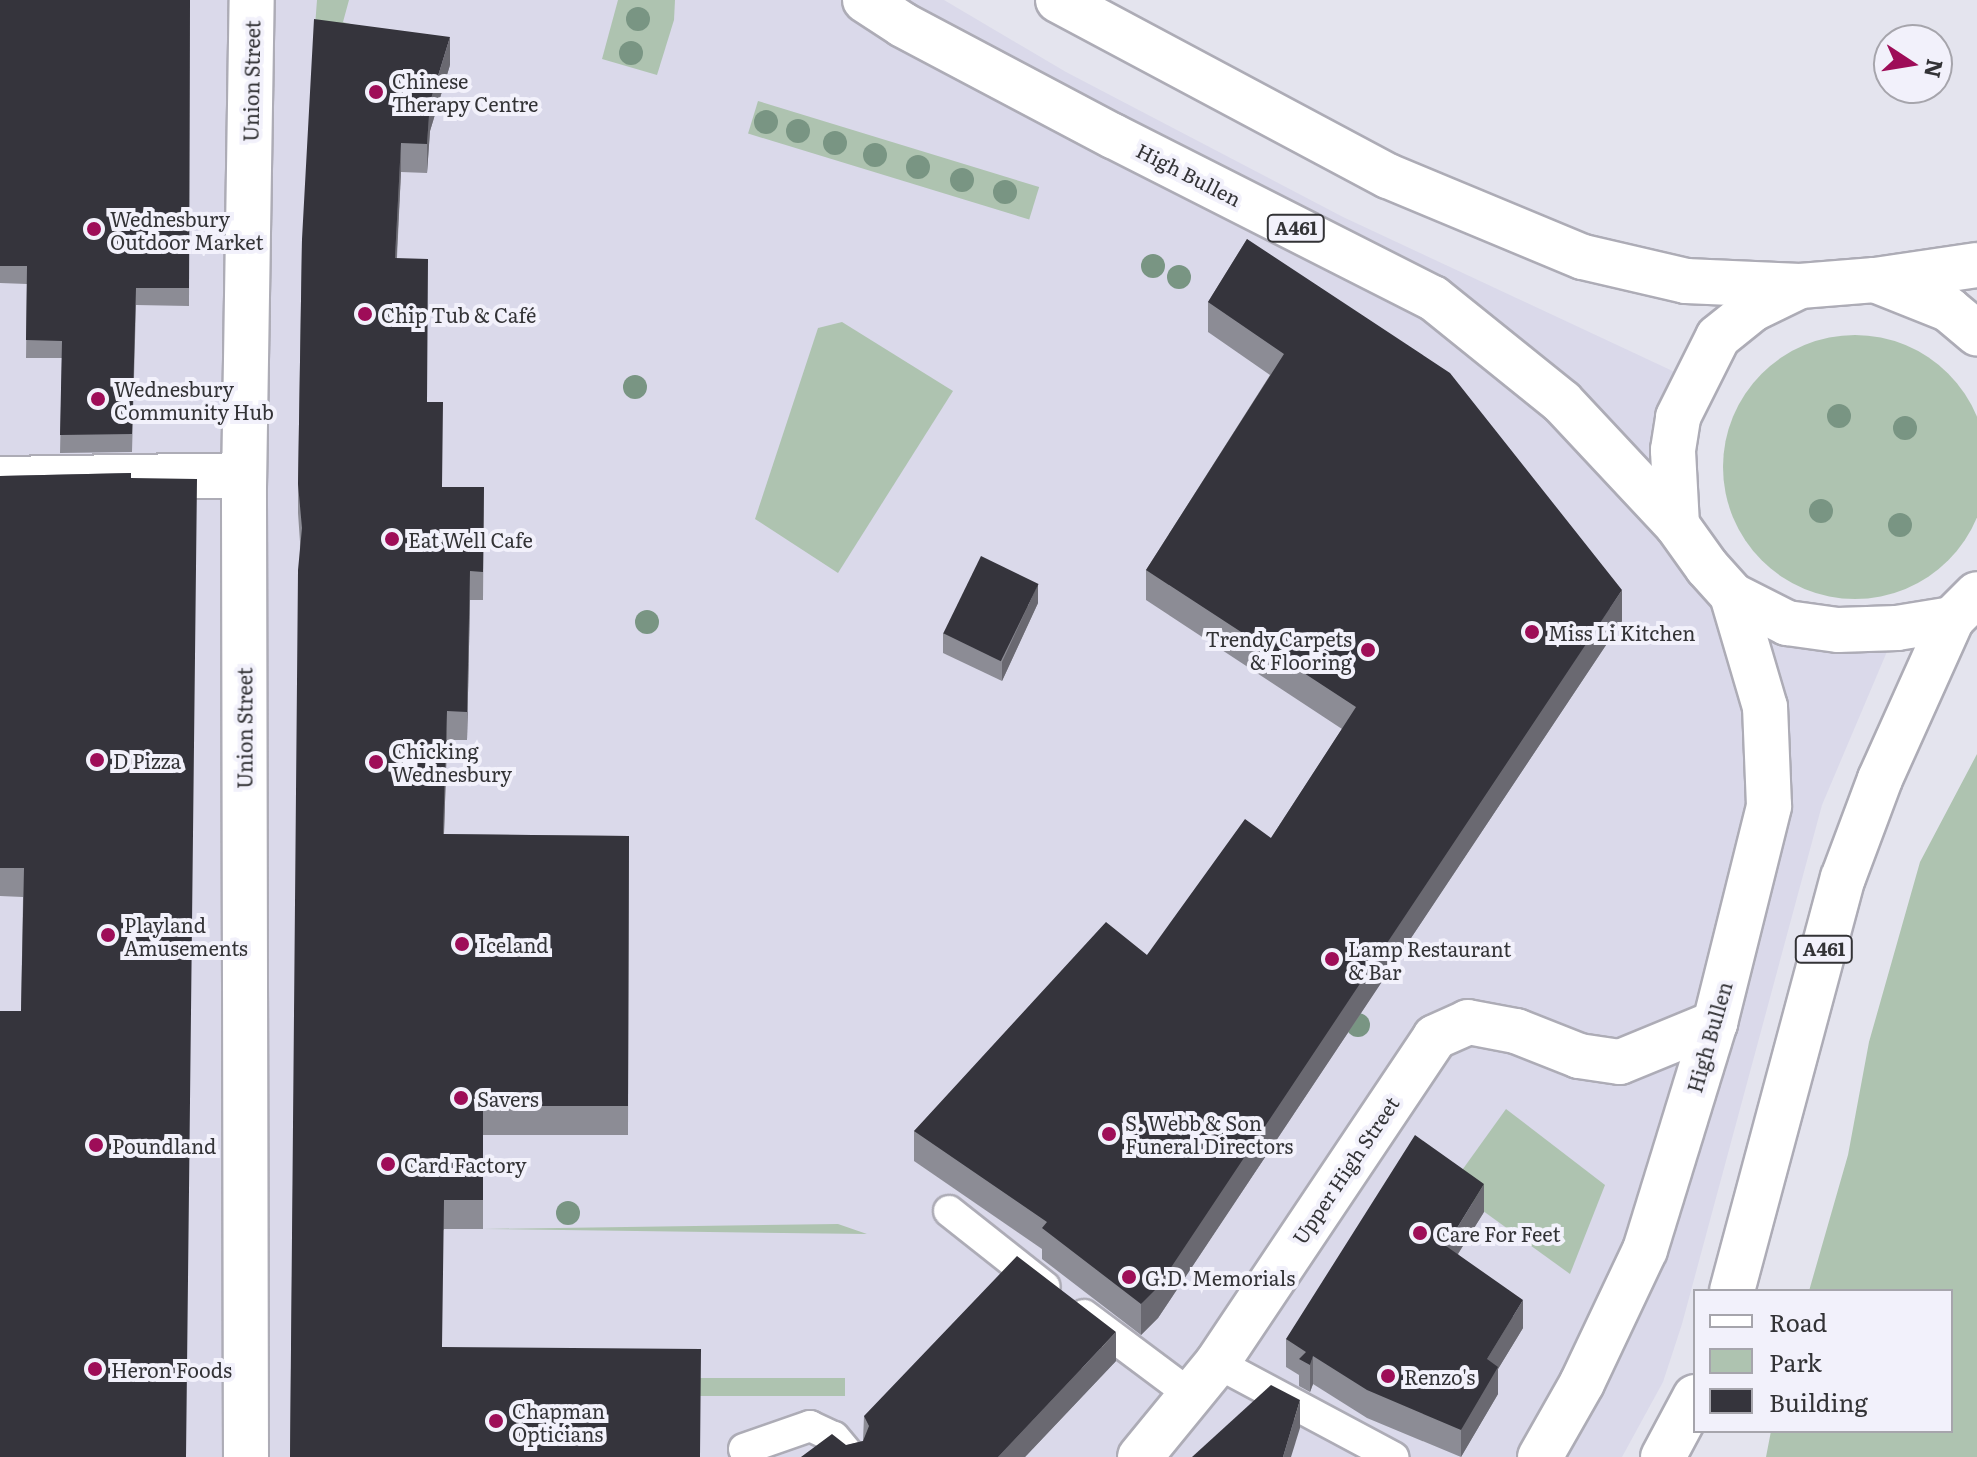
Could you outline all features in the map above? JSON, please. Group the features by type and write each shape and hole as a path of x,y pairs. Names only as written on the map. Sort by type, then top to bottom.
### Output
{"main road":[{"name":"Union Street","path":"246,1457 244,475 252,0"},
{"name":"High Bullen","path":"865,0 903,25 1113,136 1433,298 1562,402 1677,525"},
{"path":"1058,0 1388,176 1583,257 1686,281 1800,286 1875,280 1977,265"},
{"path":"1875,280 1948,309 1977,333"},
{"path":"1677,525 1673,450 1678,417 1694,381 1718,337 1753,309 1800,286"},
{"path":"0,479 244,475"},
{"name":"A461","path":"1677,525 1732,595 1787,623 1838,630 1897,628 1965,607"},
{"name":"High Bullen","path":"1540,1457 1582,1383 1645,1250 1715,1023 1769,806 1765,707 1732,595"},
{"name":"A461","path":"1733,1289 1843,878 1880,779 1965,607"},
{"name":"Upper High Street","path":"1140,1457 1204,1379 1435,1037 1468,1022 1516,1031 1579,1056 1620,1062 1715,1023"},
{"path":"1663,1457 1693,1401"}],"lane":[{"path":"949,1211 1204,1379 1378,1453"},
{"path":"744,1449 810,1426 834,1437 851,1457"}],"shaded area":[{"path":"0,0 944,0 1066,72 1343,217 1694,381 1677,525 1732,595 1897,628 1822,805 1682,1324 1663,1382 1622,1457 0,1457"}],"green space":[{"path":"317,0 349,0 343,22 383,33 314,39"},
{"path":"618,0 675,0 674,20 657,75 602,59"},
{"path":"758,101 1039,187 1029,219 748,134"},
{"path":"842,322 953,391 838,573 755,519 818,328"},
{"path":"1868,335 1906,345 1929,357 1949,373 1965,393 1977,416 1977,518 1965,541 1949,561 1929,577 1906,589 1881,597 1842,599 1804,589 1781,577 1761,561 1745,541 1733,518 1725,493 1723,454 1733,416 1745,393 1761,373 1781,357 1804,345 1829,337"},
{"path":"1977,754 1977,1457 1766,1457 1771,1433 1953,1433 1953,1289 1810,1289 1848,1155 1869,1042 1920,862"},
{"path":"1506,1109 1605,1185 1570,1274 1450,1187"},
{"path":"838,1224 867,1234 483,1229 626,1227"},
{"path":"700,1378 845,1378 845,1396 700,1396"}],"building":[{"name":"Wednesbury Outdoor Market","path":"0,0 190,0 189,288 136,288 132,434 60,435 62,341 26,340 27,266 0,266"},
{"path":"314,19 450,37 430,102 427,144 401,143 395,258 428,259 427,402 443,402 442,487 484,487 483,572 470,571 467,712 447,711 443,834 629,836 628,1106 483,1106 483,1200 444,1200 442,1347 701,1349 700,1457 290,1457 298,570 302,528 298,484 302,239"},
{"path":"1247,239 1450,373 1622,590 1158,1287 1141,1304 1042,1228 1047,1222 914,1131 1106,922 1147,955 1245,819 1271,838 1356,707 1146,570 1284,354 1208,302"},
{"path":"131,473 131,478 197,479 186,1457 0,1457 0,1011 21,1011 24,868 0,868 0,476"},
{"path":"981,556 1039,584 1001,661 943,633"},
{"path":"1415,1135 1484,1184 1446,1246 1523,1300 1487,1359 1498,1367 1461,1430 1367,1390 1313,1356 1310,1365 1299,1359 1306,1352 1286,1339"},
{"path":"1017,1256 1116,1332 998,1457 801,1457 832,1434 846,1445 863,1441 869,1426 864,1416"},
{"path":"1271,1385 1300,1400 1283,1457 1192,1457"}],"place":[{"name":"Chinese Therapy Centre","path":"376,92"},
{"name":"Wednesbury Outdoor Market","path":"94,229"},
{"name":"Chip Tub & Café","path":"365,314"},
{"name":"Wednesbury Community Hub","path":"98,399"},
{"name":"Eat Well Cafe","path":"392,539"},
{"name":"Miss Li Kitchen","path":"1532,632"},
{"name":"Trendy Carpets & Flooring","path":"1368,650"},
{"name":"D Pizza","path":"97,760"},
{"name":"Chicking Wednesbury","path":"376,762"},
{"name":"Playland Amusements","path":"108,935"},
{"name":"Iceland","path":"462,944"},
{"name":"Lamp Restaurant & Bar","path":"1332,959"},
{"name":"Savers","path":"461,1098"},
{"name":"S. Webb & Son Funeral Directors","path":"1109,1134"},
{"name":"Poundland","path":"96,1145"},
{"name":"Card Factory","path":"388,1164"},
{"name":"Care For Feet","path":"1420,1233"},
{"name":"G.D. Memorials","path":"1129,1277"},
{"name":"Heron Foods","path":"95,1369"},
{"name":"Renzo's","path":"1388,1376"},
{"name":"Chapman Opticians","path":"496,1421"}]}
